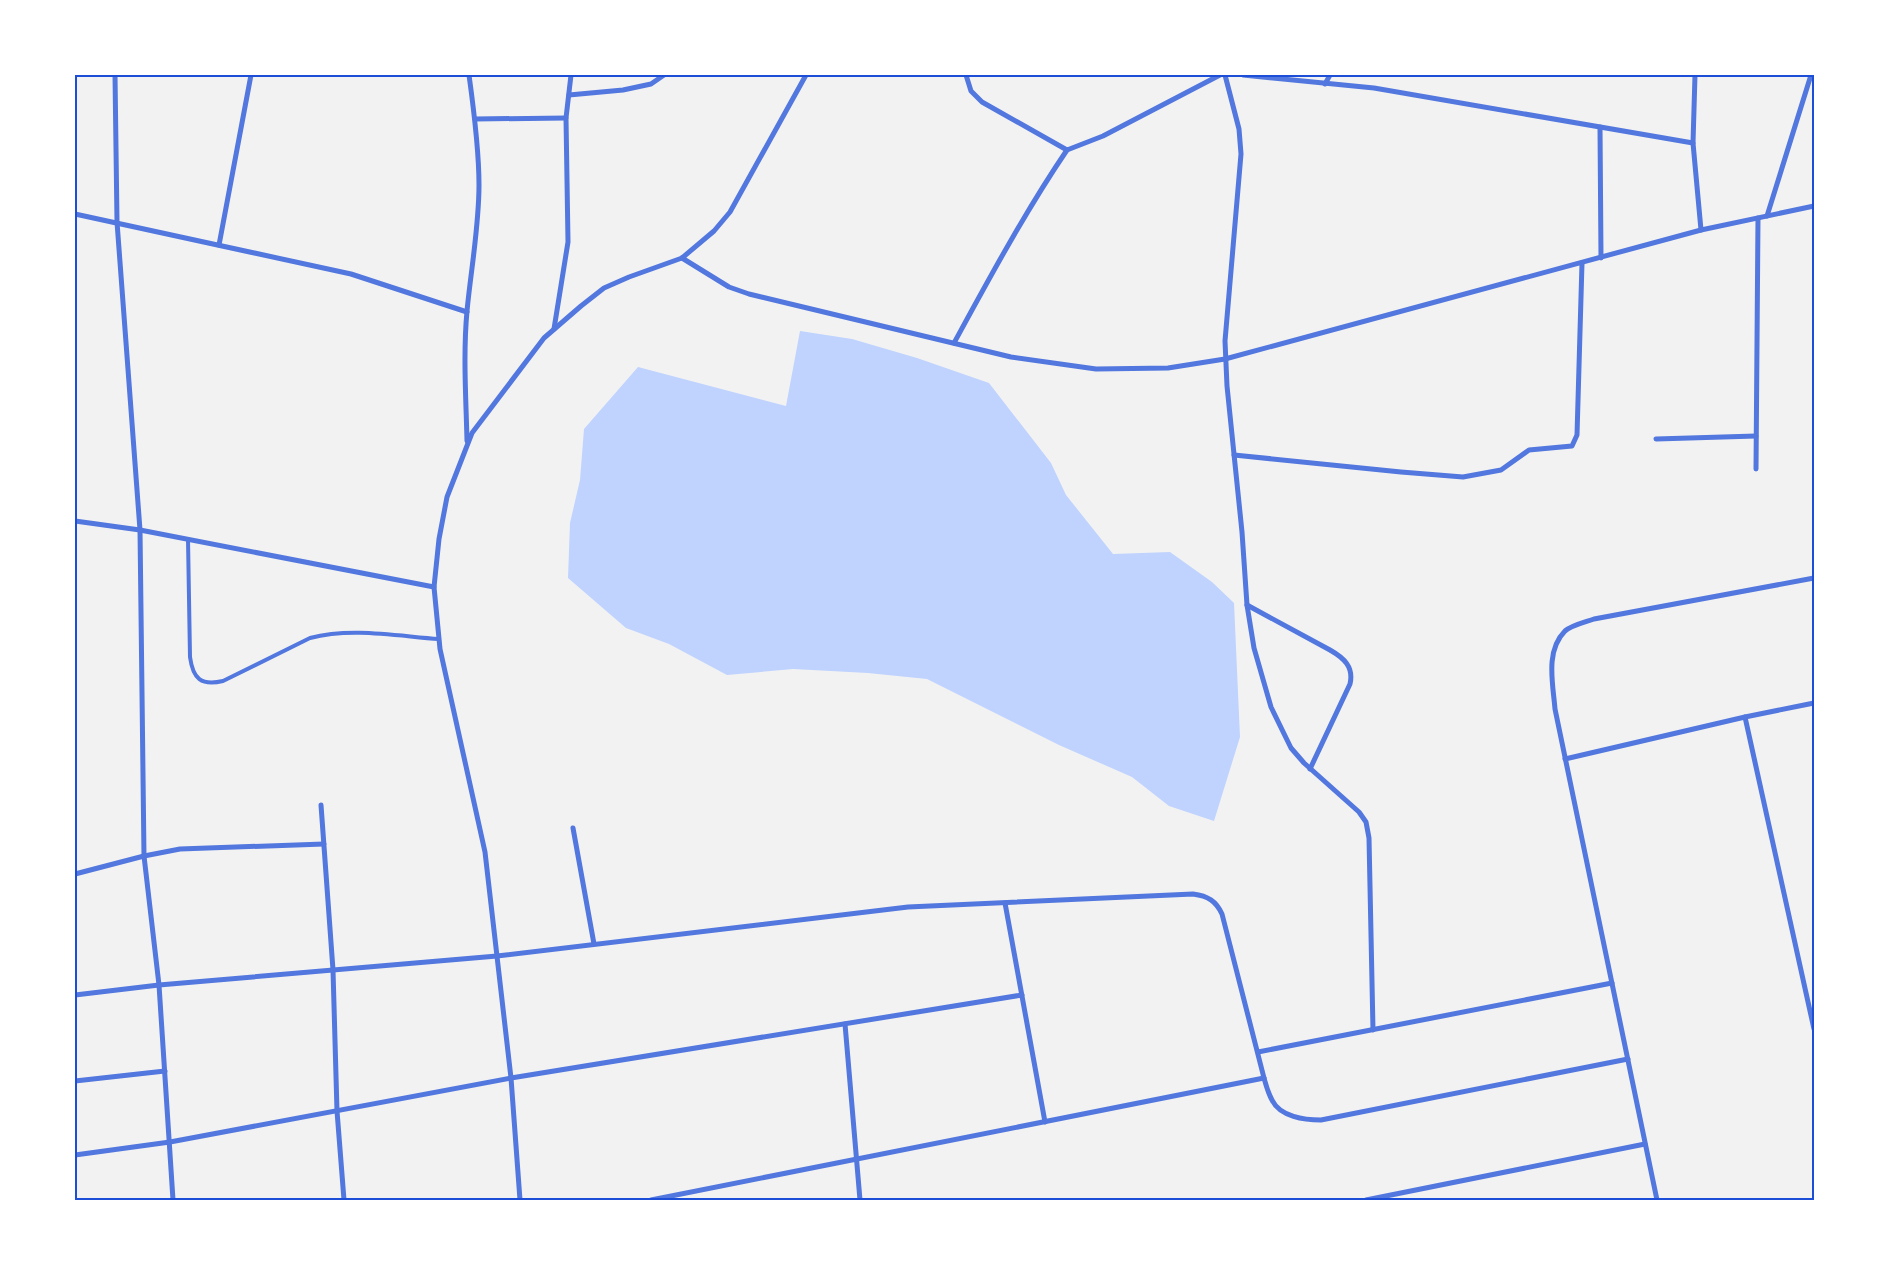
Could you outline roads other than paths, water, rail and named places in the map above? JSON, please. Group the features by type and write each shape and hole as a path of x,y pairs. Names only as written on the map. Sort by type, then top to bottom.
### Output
{"street":[{"path":"115,75 117,222 140,530 144,856 159,985 174,1200"},
{"path":"220,245 251,75"},
{"path":"467,444 465,368 467,312 475,249 479,185 475,119 469,75"},
{"path":"554,330 568,242 566,118 571,75"},
{"path":"569,95 623,90 651,84 664,75"},
{"path":"520,1200 511,1078 485,852 439,639 434,586 439,539 447,497 472,433 544,338 604,288 682,258 714,231 730,212 806,75"},
{"path":"966,75 971,91 982,102 1067,150"},
{"path":"954,343 1011,240 1044,184 1067,150 1103,136 1220,75"},
{"path":"1225,75 1239,129 1241,154 1224,341 1247,605 1254,648 1271,707 1291,748 1310,769 1353,806 1366,822 1369,838 1373,1030"},
{"path":"1242,75 1374,88 1693,143"},
{"path":"1325,84 1330,75"},
{"path":"1695,75 1693,143 1701,230"},
{"path":"1767,216 1811,75"},
{"path":"475,119 566,118"},
{"path":"1600,127 1601,258"},
{"path":"682,258 729,287 749,294 1011,356 1096,369 1168,368 1225,359 1701,230 1814,206"},
{"path":"75,214 351,274 467,312"},
{"path":"1756,469 1758,218"},
{"path":"1234,455 1463,477 1501,470 1529,450 1572,446 1577,435 1582,263"},
{"path":"1656,440 1756,436"},
{"path":"75,521 140,530 434,586"},
{"path":"1657,1200 1555,709 1551,664 1557,644 1566,630 1594,619 1814,578"},
{"path":"1247,605 1330,650 1340,656 1349,666 1352,678 1350,684 1310,769"},
{"path":"1565,759 1744,717 1814,703"},
{"path":"1744,717 1814,1029"},
{"path":"321,805 333,970 337,1111 344,1200"},
{"path":"573,828 594,944"},
{"path":"75,874 144,856 180,849 324,844"},
{"path":"75,995 159,985 497,956 908,907 1193,894 1202,895 1212,900 1222,914 1264,1078 1272,1102 1281,1110 1294,1116 1308,1120 1321,1120 1628,1060"},
{"path":"1005,903 1045,1122"},
{"path":"1258,1052 1612,983"},
{"path":"75,1155 170,1142 511,1078 1022,995"},
{"path":"845,1024 860,1200"},
{"path":"75,1080 166,1072"},
{"path":"651,1200 1264,1078"},
{"path":"1366,1200 1645,1144"}],"lane":[{"path":"188,539 190,657 192,670 197,678 205,682 212,684 223,681 310,638 323,635 357,633 439,639"}],"water":[{"path":"800,331 852,339 917,358 989,383 1051,463 1066,495 1113,554 1170,552 1212,582 1234,603 1240,737 1214,821 1169,806 1132,777 1059,745 927,679 868,673 793,669 727,675 669,644 626,628 568,578 570,523 580,480 584,429 638,367 786,406"}]}
